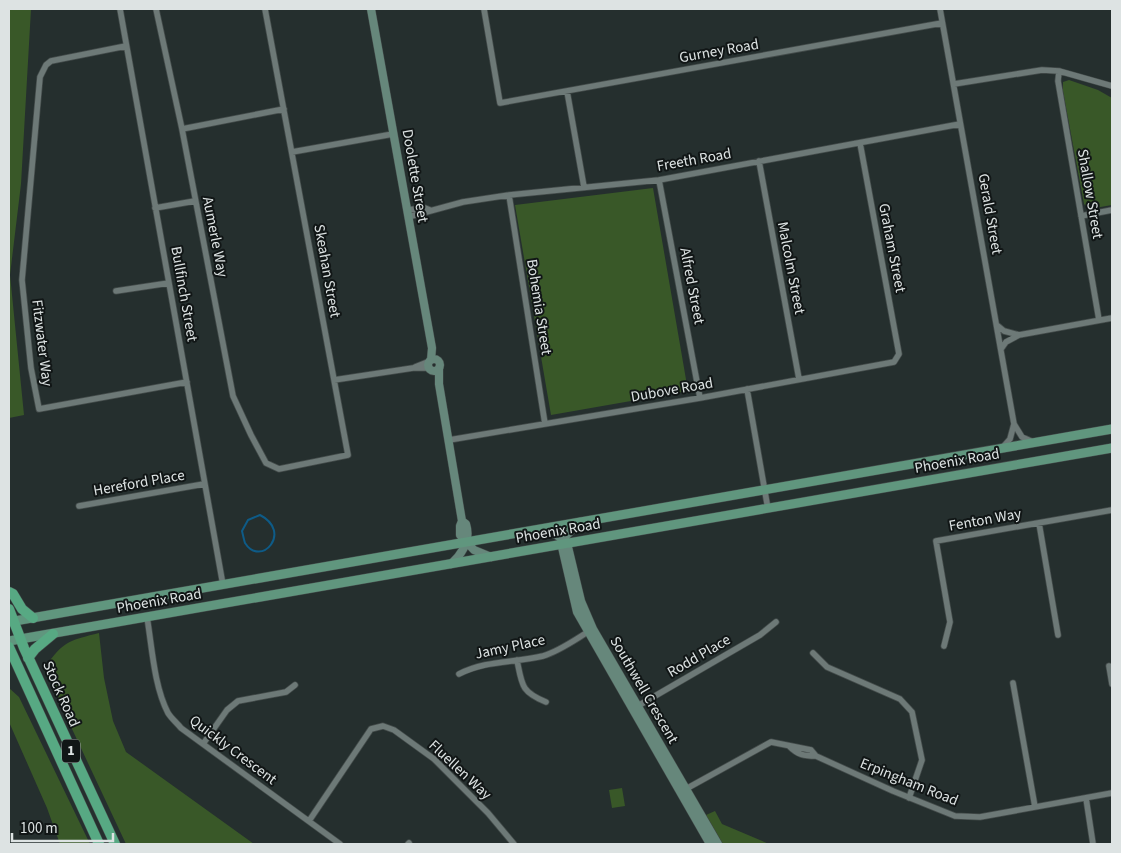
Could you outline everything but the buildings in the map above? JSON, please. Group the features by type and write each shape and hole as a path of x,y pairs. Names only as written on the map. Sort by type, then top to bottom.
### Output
{"highway":[{"path":"9,592 13,594 22,608 33,618"},
{"name":"Stock Road","path":"9,609 11,621 115,844"},
{"path":"28,658 35,649 53,634"},
{"name":"Stock Road","path":"9,647 99,844"},
{"path":"9,665 19,671"}],"main road":[{"name":"Phoenix Road","path":"11,621 1112,429"},
{"name":"Phoenix Road","path":"9,641 1112,448"}],"street":[{"name":"Bullfinch Street","path":"120,9 223,585"},
{"name":"Aumerle Way","path":"156,9 182,129 233,396 250,435 266,463"},
{"name":"Skeahan Street","path":"265,9 348,455 279,469 266,463"},
{"name":"Doolette Street","path":"371,9 432,348 433,365 439,384 449,440 462,521 460,535 466,542"},
{"name":"Gurney Road","path":"484,9 500,104 942,23"},
{"name":"Gerald Street","path":"940,9 1014,424"},
{"name":"Fitzwater Way","path":"126,46 51,61 46,65 40,77 22,280 31,368 39,409 187,382"},
{"path":"954,84 1042,70 1059,71 1112,86"},
{"name":"Shallow Street","path":"1059,71 1058,81 1099,320"},
{"path":"567,91 584,187"},
{"path":"182,129 284,109"},
{"name":"Freeth Road","path":"408,213 425,208 430,210 463,202 509,195 659,180 960,124"},
{"path":"292,152 393,134"},
{"name":"Graham Street","path":"860,143 899,354 896,358"},
{"name":"Malcolm Street","path":"758,161 799,379"},
{"name":"Alfred Street","path":"659,180 700,398"},
{"name":"Bohemia Street","path":"509,195 545,424"},
{"path":"156,208 195,201"},
{"path":"1082,216 1112,210"},
{"path":"116,292 169,282"},
{"path":"1001,349 1006,342 1018,335 1112,318"},
{"path":"997,323 1001,330 1018,335"},
{"name":"Dubove Road","path":"449,440 700,398 894,362 896,358"},
{"path":"334,380 433,365"},
{"path":"747,389 768,509"},
{"path":"1014,424 1022,437 1033,442"},
{"path":"1002,448 1010,439 1014,424"},
{"name":"Hereford Place","path":"79,506 204,484"},
{"name":"Fenton Way","path":"944,646 950,622 936,541 1112,510"},
{"path":"563,543 566,536 580,522"},
{"path":"1039,523 1058,635"},
{"path":"536,529 554,533 563,543"},
{"path":"451,564 463,552 466,542 474,550 492,556"},
{"name":"Southwell Crescent","path":"563,543 570,551 581,601 591,630 683,791 710,844"},
{"name":"Quickly Crescent","path":"147,617 163,701 169,715 181,728 340,844"},
{"name":"Rodd Place","path":"635,707 760,635 776,622"},
{"name":"Jamy Place","path":"459,674 474,667 543,655 558,650 591,630"},
{"path":"813,654 827,667 900,699 912,712 922,760 909,798"},
{"path":"517,660 522,683 526,691 546,702"},
{"path":"1109,666 1112,684"},
{"path":"1013,683 1035,807"},
{"path":"203,744 227,710 238,701 286,692 295,685"},
{"name":"Fluellen Way","path":"308,821 371,729 383,726 394,730 434,759 488,813 514,844"},
{"name":"Erpingham Road","path":"683,791 771,742 789,746 796,753 804,756 816,756 954,816 980,817 1112,793"},
{"name":"Southwell Crescent","path":"683,791 718,844"},
{"path":"1086,798 1094,844"}],"green space":[{"path":"9,9 31,9 21,184 10,275 24,415 9,418"},
{"path":"1069,80 1098,90 1112,98 1112,205 1089,209 1084,204 1063,91 1063,82"},
{"path":"653,188 688,391 551,415 515,205"},
{"path":"99,633 104,678 113,721 126,752 254,844 126,844 65,714 54,687 48,663 64,645 82,637"},
{"path":"9,688 19,697 90,844 60,844 47,808 9,722"},
{"path":"622,788 625,806 612,808 609,790"},
{"path":"715,811 722,824 769,844 723,844 706,815"}],"waterway":[{"path":"260,515 269,522 274,530 274,538 271,545 259,552 252,550 245,543 242,531 248,520 260,515"}]}
